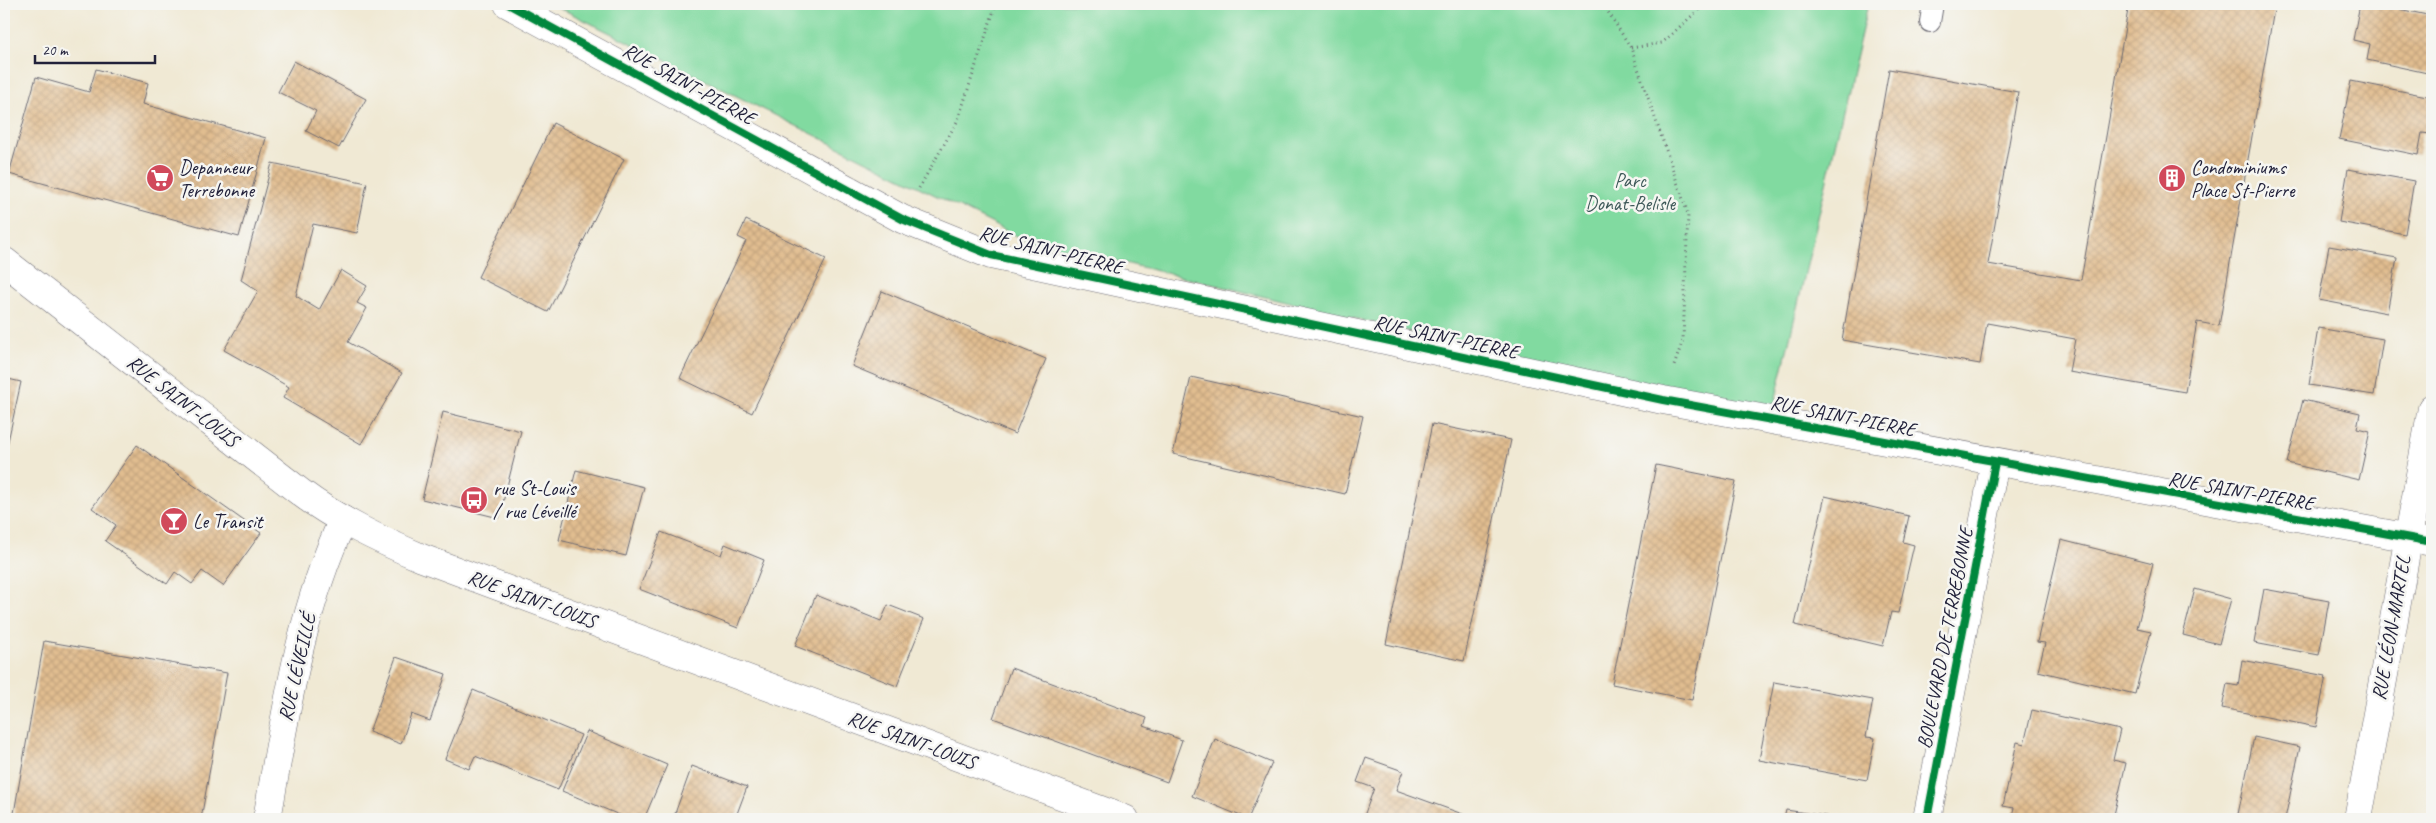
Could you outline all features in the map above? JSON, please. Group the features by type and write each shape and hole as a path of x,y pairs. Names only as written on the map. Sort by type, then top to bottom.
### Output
{"street":[{"name":"RUE SAINT-PIERRE","path":"508,4 902,219 991,255 1663,400 2420,540"},
{"name":"RUE SAINT-LOUIS","path":"4,261 300,492 342,520 422,558 1125,819"},
{"name":"RUE LÉON-MARTEL","path":"2358,819 2420,540 2432,408"},
{"name":"BOULEVARD DE TERREBONNE","path":"1927,819 1995,462"},
{"name":"RUE LÉVEILLÉ","path":"267,819 294,668 321,571 342,520"}],"path":[{"path":"902,219 958,120 996,4"},
{"path":"1602,4 1631,48 1688,214 1683,340 1663,400"},
{"path":"1631,48 1662,43 1705,4"}],"green space":[{"name":"Parc Donat-Belisle","path":"552,4 1868,4 1771,419 1021,238"}],"building":[{"name":"Condominiums Place St-Pierre","path":"2129,4 2275,4 2219,326 2197,322 2185,392 2069,372 2075,339 1987,323 1980,364 1842,340 1889,69 2018,92 1988,264 2081,280"},
{"path":"2360,4 2375,4 2432,16 2432,74 2367,60 2370,44 2353,40"},
{"path":"294,61 366,99 339,148 306,131 316,111 278,92"},
{"path":"96,69 148,83 143,104 266,138 239,237 9,174 36,77 89,92"},
{"path":"2351,81 2432,97 2431,134 2422,133 2418,155 2339,139"},
{"path":"553,123 624,159 548,312 478,277"},
{"path":"272,163 367,183 357,233 313,224 296,296 319,310 341,270 367,286 357,303 367,308 348,342 402,373 361,444 283,398 289,387 224,350 258,291 241,280"},
{"path":"2348,169 2414,181 2405,234 2339,222"},
{"path":"746,220 826,259 752,413 680,378 746,241 738,237"},
{"path":"2329,246 2397,258 2387,313 2319,300"},
{"path":"882,291 1046,359 1015,434 852,366"},
{"path":"2318,328 2383,339 2374,395 2309,385"},
{"path":"1191,377 1363,416 1345,494 1173,454"},
{"path":"4,378 21,382 5,455 4,455"},
{"path":"2303,400 2360,413 2357,428 2370,431 2359,480 2287,463"},
{"path":"443,412 521,431 499,518 422,499"},
{"path":"1432,424 1511,440 1464,661 1386,644"},
{"path":"137,445 261,533 223,586 202,571 192,584 175,572 167,584 105,541 116,525 92,508"},
{"path":"1656,465 1736,481 1692,700 1612,684"},
{"path":"576,470 644,487 626,556 559,540"},
{"path":"1825,496 1909,516 1903,542 1914,545 1898,613 1891,612 1883,646 1795,625"},
{"path":"661,532 721,555 725,544 764,560 738,628 639,589"},
{"path":"2061,540 2153,563 2137,628 2151,631 2135,694 2038,671 2045,643 2037,642"},
{"path":"2195,589 2231,599 2219,644 2183,635"},
{"path":"2264,589 2329,601 2319,655 2254,643"},
{"path":"816,595 881,621 888,605 924,619 897,686 795,646"},
{"path":"44,641 227,673 201,819 13,819"},
{"path":"396,657 446,674 430,721 411,714 401,744 369,732"},
{"path":"2242,660 2326,676 2316,727 2222,708 2227,684 2238,686"},
{"path":"1011,668 1147,718 1144,726 1182,740 1167,782 993,718"},
{"path":"1774,682 1873,700 1866,737 1875,738 1867,780 1759,760"},
{"path":"473,690 581,735 558,790 475,756 469,769 445,759"},
{"path":"2032,710 2120,730 2113,760 2126,763 2113,819 2011,819 2014,808 2003,806 2017,742 2024,744"},
{"path":"587,731 667,765 644,819 629,819 562,791"},
{"path":"2254,737 2300,747 2285,819 2237,819"},
{"path":"1215,739 1272,763 1248,819 1192,796"},
{"path":"1366,758 1403,771 1396,790 1468,816 1467,819 1363,819 1374,788 1357,782"},
{"path":"692,766 747,787 735,819 673,819"},
{"path":"1786,810 1838,818 1838,819 1784,819"}],"cycle path":[{"path":"508,4 902,219 991,255 1663,400 2432,542"},
{"path":"1927,819 1995,462"}],"place":[{"name":"Depanneur Terrebonne","path":"160,178"},
{"name":"Condominiums Place St-Pierre","path":"2172,178"},
{"name":"rue St-Louis / rue Léveillé","path":"474,500"},
{"name":"Le Transit","path":"174,521"}]}
